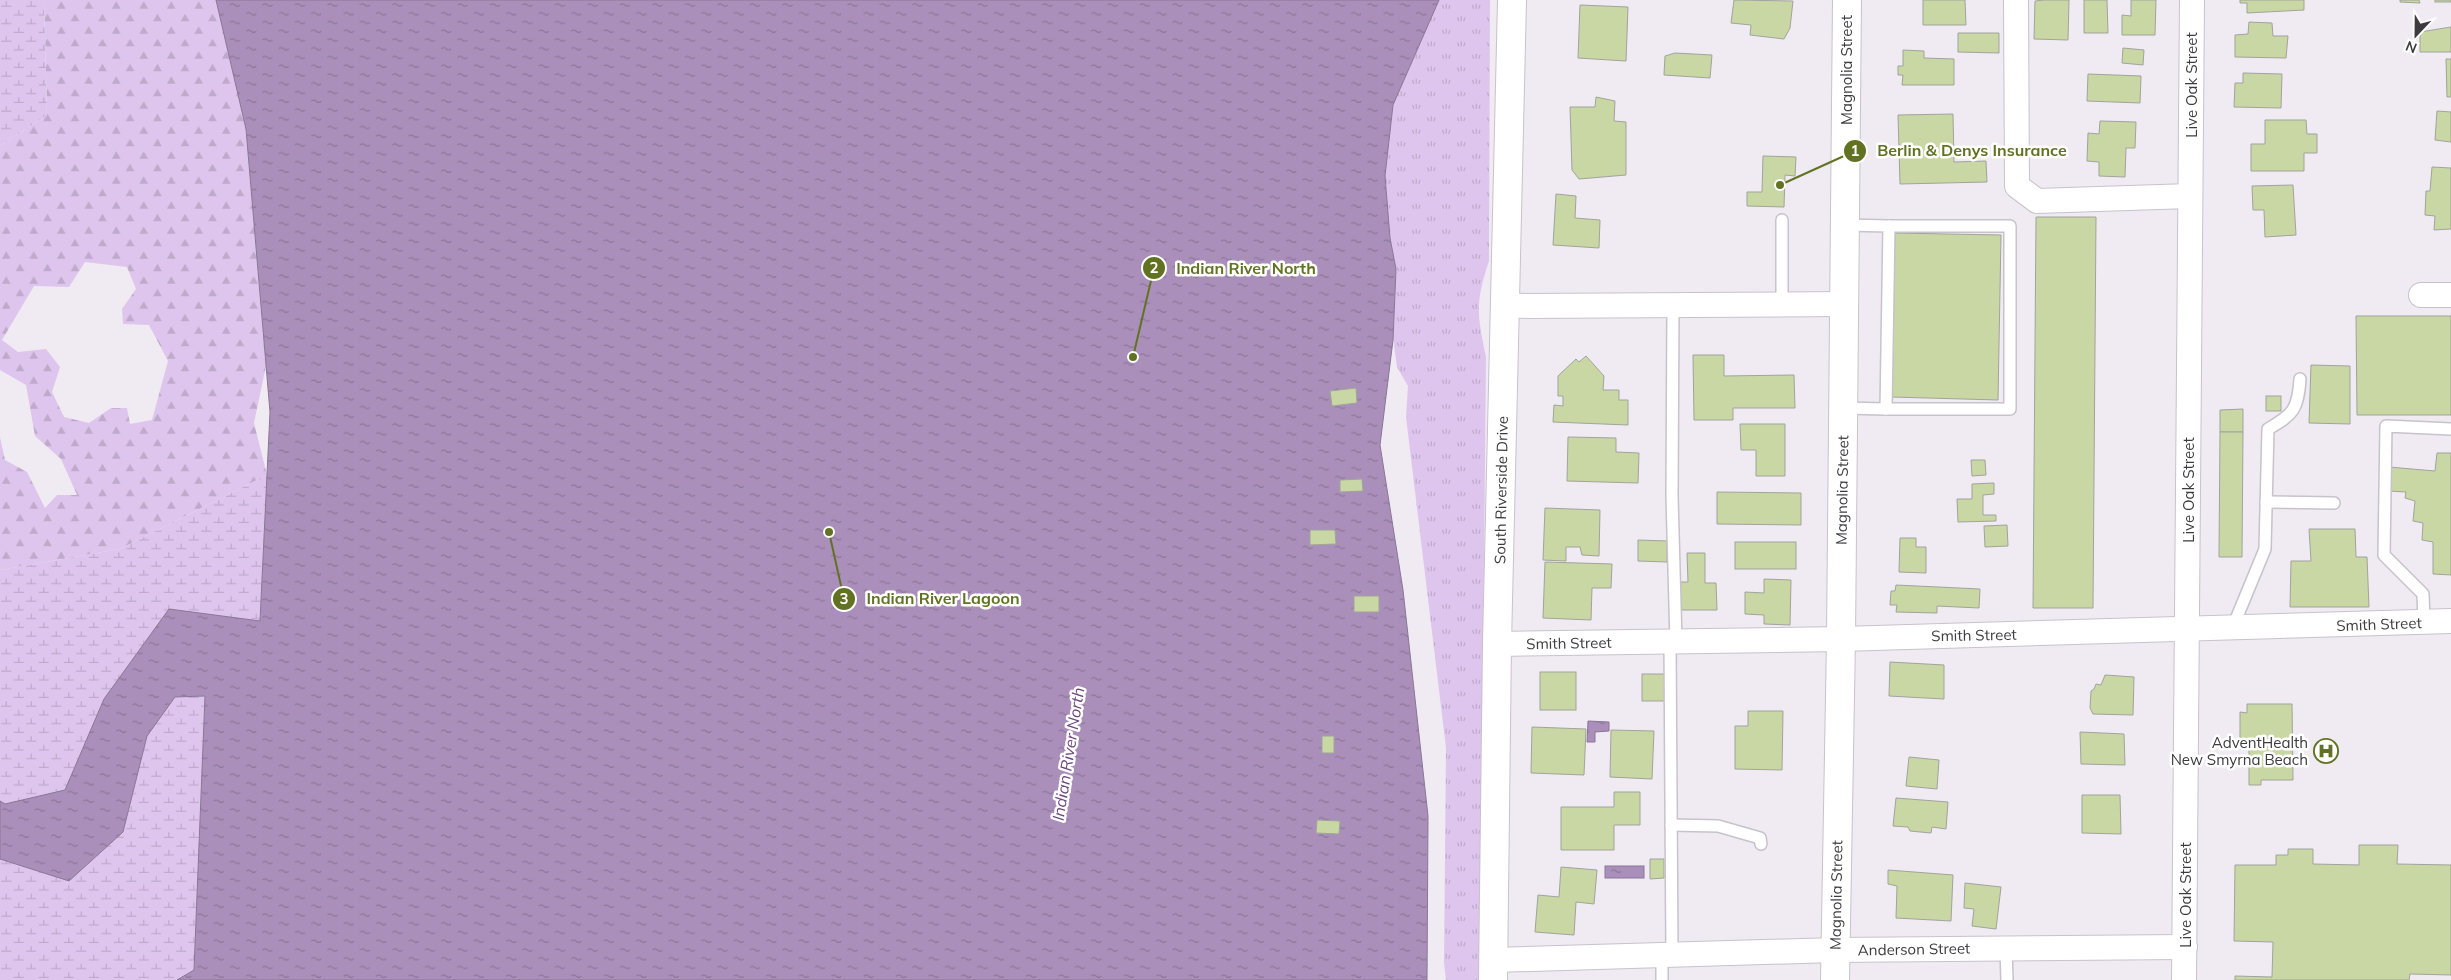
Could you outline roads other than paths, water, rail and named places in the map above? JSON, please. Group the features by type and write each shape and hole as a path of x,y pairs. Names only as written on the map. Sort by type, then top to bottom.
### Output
{"street":[{"name":"South Riverside Drive","path":"1494,970 1504,306 1512,0"},
{"name":"Magnolia Street","path":"1835,980 1841,639 1847,0"},
{"path":"2016,0 2016,186 2037,201 2190,196"},
{"name":"Live Oak Street","path":"2184,980 2192,0"},
{"path":"2421,295 2451,295"},
{"path":"1504,306 1845,304"},
{"name":"Smith Street","path":"1498,644 1841,639 2232,629 2451,621"},
{"name":"Anderson Street","path":"1494,970 1667,955 1835,950 2185,947"}],"lane":[{"path":"1782,220 1782,304"},
{"path":"1843,408 2010,409 2010,226 1845,225"},
{"path":"1886,409 1889,226"},
{"path":"1662,980 1667,955 1671,825 1673,305"},
{"path":"2232,629 2265,549 2268,428 2290,416 2298,400 2300,379"},
{"path":"2424,622 2423,594 2384,555 2386,426 2451,429"},
{"path":"2266,502 2334,503"},
{"path":"1671,825 1718,826 1760,838 1761,844"},
{"path":"2006,949 2007,980"}],"water":[{"path":"216,0 1439,0 1393,105 1385,176 1390,238 1396,269 1393,340 1380,445 1403,590 1428,816 1427,980 177,980 194,970 205,696 175,697 147,736 123,832 69,881 0,859 0,801 5,804 65,790 104,699 169,609 260,621 270,412 246,129"},
{"path":"1588,721 1609,722 1609,731 1595,732 1595,742 1587,742"},
{"path":"1605,866 1644,866 1644,878 1605,878"}],"place":[{"name":"Berlin & Denys Insurance","path":"1780,185"},
{"name":"Indian River North","path":"1133,357"},
{"name":"Indian River Lagoon","path":"829,532"},
{"name":"AdventHealth New Smyrna Beach","path":"2326,751"}]}
